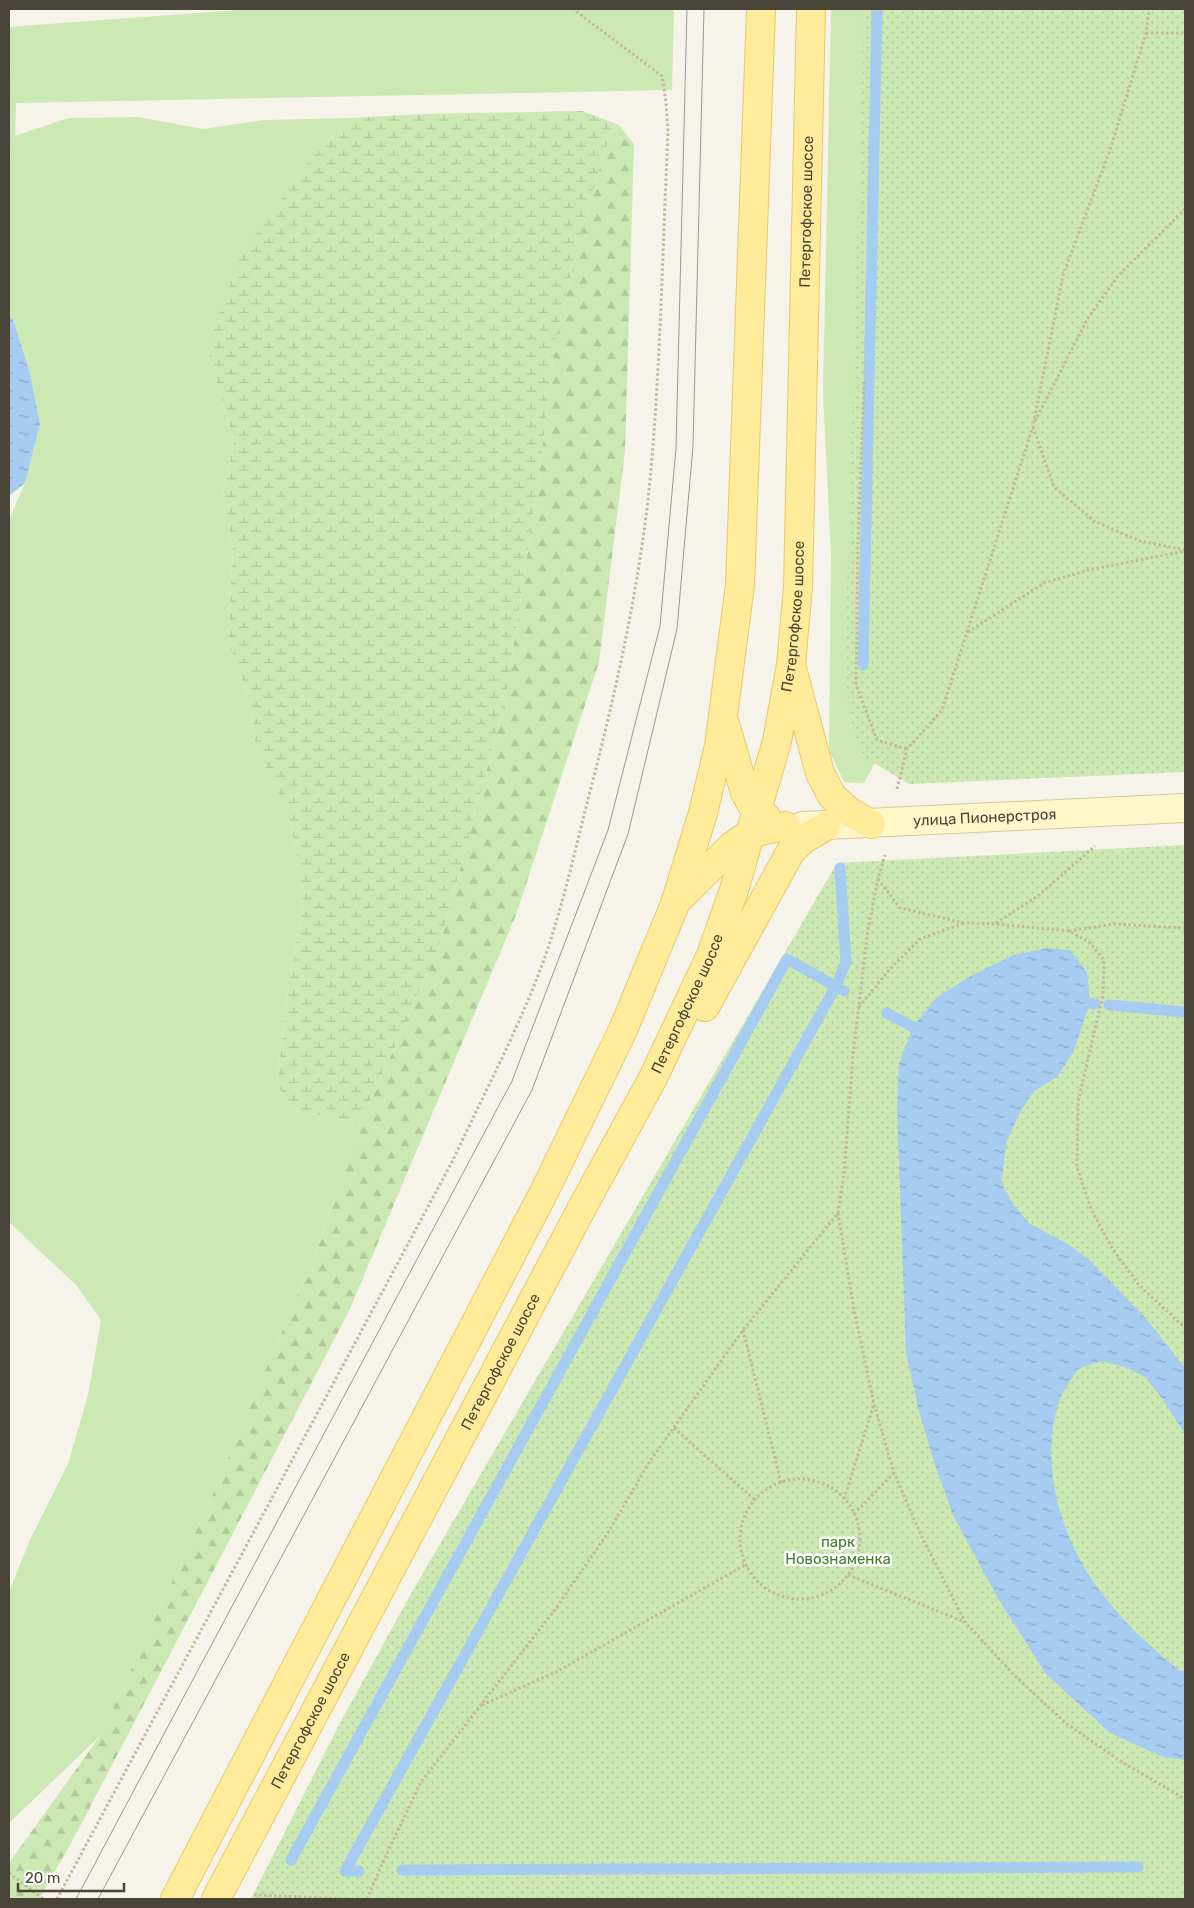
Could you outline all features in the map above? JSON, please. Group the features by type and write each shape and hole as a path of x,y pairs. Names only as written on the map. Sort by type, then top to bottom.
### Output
{"main road":[{"path":"175,1899 544,1192 623,1030 674,904 703,813 718,746 740,585 761,9"},
{"name":"Петергофское шоссе","path":"216,1899 653,1078 711,956 734,890 777,741 791,665 798,587 811,9"},
{"path":"791,665 820,773 832,796 848,811 871,824"},
{"path":"723,715 745,793 752,805 755,822"},
{"path":"674,904 755,822 766,818 786,826"},
{"path":"653,1078 688,1040 791,851 804,838 826,826"}],"street":[{"name":"улица Пионерстроя","path":"786,826 871,824 1185,808"}],"path":[{"path":"57,1899 453,1160 495,1071 547,951 572,860 626,645 641,545 653,449 668,132 662,76 573,9"},
{"path":"900,777 907,749 942,710 1033,426 1063,275 1110,150 1146,33 1149,9"},
{"path":"1146,33 1185,33"},
{"path":"1185,210 1118,276 1088,318 1033,426 1054,487 1094,521 1140,541 1185,551"},
{"path":"864,382 858,544 856,685 877,740 907,749"},
{"path":"967,632 1044,583 1089,570 1185,551"},
{"path":"995,924 1039,895 1098,843"},
{"path":"886,848 868,929 844,1173 838,1213 854,1310 874,1404 894,1473 922,1537 965,1622 1016,1677 1067,1724 1122,1762 1185,1799"},
{"path":"878,879 900,908 964,923 1069,931 1114,924 1185,928"},
{"path":"859,1008 889,970 920,939 964,923"},
{"path":"1069,931 1089,942 1104,960 1102,995 1078,1102 1076,1167 1092,1209 1112,1248 1139,1285 1185,1328"},
{"path":"367,1899 421,1782 554,1611 607,1534 650,1461 743,1330 838,1213"},
{"path":"743,1330 781,1482"},
{"path":"844,1499 874,1404"},
{"path":"674,1428 755,1500"},
{"path":"854,1514 894,1473"},
{"path":"798,1479 815,1481 831,1488 844,1499 854,1514 859,1529 856,1561 848,1575 833,1589 814,1598 794,1599 774,1594 757,1582 745,1565 740,1545 741,1525 750,1506 763,1491 781,1482 798,1479"},
{"path":"481,1705 558,1671 745,1565"},
{"path":"848,1575 965,1622"},
{"path":"9,1873 43,1899"},
{"path":"245,1895 350,1899"}],"green space":[{"path":"251,9 674,9 672,90 16,103 9,61 9,27"},
{"path":"831,9 895,9 901,714 864,783 844,782 829,750 831,553 823,393"},
{"path":"864,9 1185,9 1185,772 909,784 864,757 853,731 847,691 846,630"},
{"path":"9,61 16,103 15,136 9,162"},
{"path":"582,111 619,125 606,147 585,218 556,337 539,476 506,697 440,944 361,1123 290,1110 277,1082 288,992 303,902 292,826 255,743 252,708 228,641 233,548 223,494 234,443 207,348 240,257 306,164 350,118 423,114"},
{"path":"138,117 203,129 265,120 350,118 306,164 207,348 234,443 223,494 233,548 228,641 252,708 255,743 292,826 303,902 288,992 277,1082 290,1110 361,1123 313,1259 209,1503 100,1736 9,1823 9,1592 30,1540 68,1464 88,1395 101,1320 76,1285 9,1222 9,520 25,483 40,424 30,373 13,319 9,317 9,162 15,136 69,118"},
{"path":"619,125 634,144 625,451 599,662 516,915 349,1311 75,1836 39,1899 9,1899 9,1863 100,1736 209,1503 313,1259 361,1123 440,944 506,697 539,476 556,337 585,218 606,147"},
{"name":"парк Новознаменка","path":"1185,845 1185,1899 251,1899 341,1721 412,1592 837,863"}],"water":[{"path":"9,317 13,319 30,373 40,424 25,483 9,496"},
{"path":"1047,948 1070,950 1087,972 1090,1003 1074,1050 1058,1076 1033,1092 1018,1116 1007,1141 1001,1182 1013,1204 1030,1224 1068,1244 1089,1260 1144,1316 1185,1368 1185,1434 1161,1397 1145,1377 1128,1368 1101,1361 1078,1369 1064,1392 1060,1399 1054,1423 1051,1447 1056,1497 1063,1521 1084,1567 1106,1599 1125,1621 1168,1662 1180,1671 1185,1671 1185,1760 1163,1757 1110,1733 1046,1674 997,1597 953,1515 935,1465 919,1411 906,1353 897,1108 899,1064 913,1027 936,998 971,976 1013,955"}],"waterway":[{"path":"863,665 877,9"},
{"path":"359,1871 345,1871 836,986 846,962 840,868"},
{"path":"291,1860 787,959 844,991"},
{"path":"1090,1003 1095,1004"},
{"path":"1109,1005 1185,1012"},
{"path":"887,1013 913,1027"},
{"path":"402,1870 1138,1867"}],"tram line":[{"path":"76,1899 512,1081 608,830 660,626 676,448 687,9"},
{"path":"98,1899 532,1090 628,834 677,629 693,446 704,9"}]}
